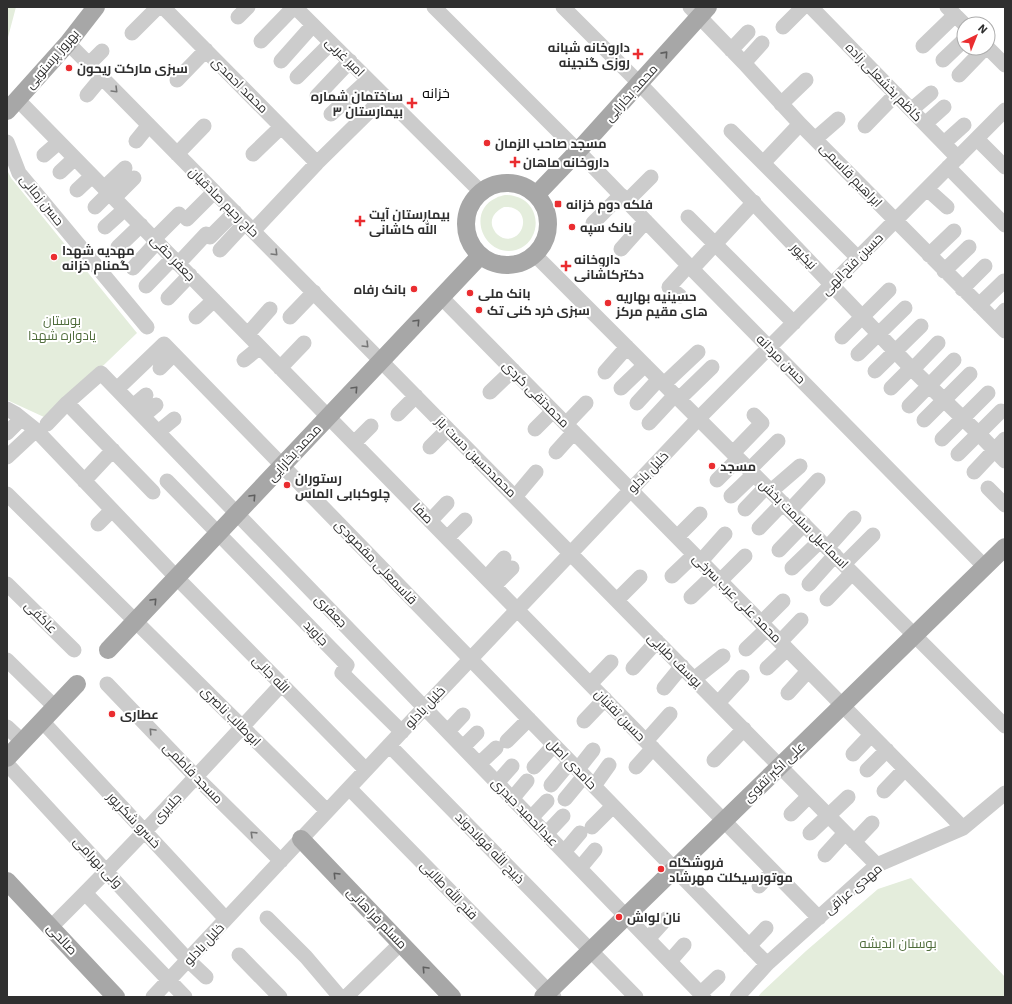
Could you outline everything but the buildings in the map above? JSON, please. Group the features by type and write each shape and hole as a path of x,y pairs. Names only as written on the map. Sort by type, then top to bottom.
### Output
{"main road":[{"name":"بهروز پرستویی","path":"12,105 68,42 96,7"},
{"name":"محمد بخارایی","path":"536,195 639,83 699,10"},
{"path":"503,183 515,184 526,188 536,195 544,206 548,218 548,232 543,244 535,255 525,262 514,265 502,265 490,262 480,256 472,247 467,236 466,224 468,212 473,201 481,192 492,186 503,183"},
{"name":"محمد بخارایی","path":"108,650 480,256"},
{"name":"علی اکبر تقوی","path":"549,995 590,951 1005,547"},
{"path":"7,758 77,684"},
{"name":"مسلم فراهانی","path":"302,839 452,997"},
{"name":"صالحی","path":"7,881 116,997"}],"street":[{"path":"132,33 158,7"},
{"name":"محمد احمدی","path":"164,7 317,163"},
{"path":"261,42 294,7"},
{"name":"امیر غربی","path":"294,7 481,192"},
{"name":"حسن مردانه","path":"434,7 578,151 985,566"},
{"name":"نیکپور","path":"563,7 639,83 912,368 979,434 1000,444 1005,461"},
{"path":"783,27 803,7"},
{"name":"کاظم بخشعلی زاده","path":"811,7 944,144 953,162 1005,225"},
{"name":"ابراهیم قاسمی","path":"699,10 731,50 800,124 962,289 979,305 1002,321"},
{"path":"923,46 956,14"},
{"path":"281,61 313,25"},
{"path":"731,50 748,32"},
{"name":"حاج رحیم صادقیان","path":"68,42 381,361"},
{"path":"297,77 331,43"},
{"path":"744,63 762,43"},
{"path":"943,60 956,48"},
{"path":"177,80 206,50"},
{"path":"89,64 102,51"},
{"path":"959,75 977,56"},
{"path":"996,56 1005,65"},
{"path":"317,96 350,61"},
{"path":"87,95 102,77"},
{"path":"331,114 368,80"},
{"path":"781,104 806,80"},
{"path":"911,110 931,93"},
{"path":"865,126 896,94"},
{"path":"220,250 249,227 385,96"},
{"name":"جعفر حقی","path":"12,105 59,142 328,417"},
{"path":"926,124 944,107"},
{"name":"حسین فتح‌الهی","path":"698,419 1005,110"},
{"path":"815,139 838,119"},
{"path":"763,163 800,124"},
{"path":"136,141 149,125"},
{"path":"944,144 964,125"},
{"path":"177,154 204,126"},
{"path":"253,154 281,127"},
{"path":"732,131 858,258"},
{"path":"977,139 1005,167"},
{"name":"حسن زمانی","path":"7,142 19,173 147,327"},
{"path":"44,155 59,142"},
{"path":"60,172 74,158"},
{"path":"95,207 130,173"},
{"path":"77,190 92,176"},
{"path":"593,223 652,178"},
{"path":"927,189 947,207"},
{"path":"133,268 156,241 183,216 214,192"},
{"path":"680,296 670,287 716,244 754,202"},
{"path":"105,227 125,209"},
{"path":"146,286 235,212"},
{"path":"688,216 794,323"},
{"path":"620,248 646,221"},
{"path":"118,247 141,225"},
{"path":"929,255 954,231"},
{"path":"944,271 970,247"},
{"name":"اسماعیل سلامت بخش","path":"535,255 1005,726"},
{"path":"962,289 985,266"},
{"path":"168,298 190,276"},
{"path":"979,305 1004,281"},
{"path":"842,337 889,290"},
{"path":"290,317 314,292"},
{"name":"محمدتقی کردی","path":"441,297 631,490"},
{"path":"196,317 214,300"},
{"path":"858,354 905,308"},
{"path":"248,334 270,309"},
{"path":"875,371 921,326"},
{"path":"280,368 304,343"},
{"path":"891,388 938,343"},
{"path":"244,360 260,347"},
{"path":"605,372 627,347"},
{"path":"160,368 169,349"},
{"path":"117,389 169,349"},
{"path":"169,349 282,466"},
{"path":"637,403 698,352"},
{"path":"909,406 954,360"},
{"name":"محمدحسین دست باز","path":"381,361 570,554"},
{"path":"621,388 644,364"},
{"path":"648,423 712,367"},
{"path":"490,392 512,370"},
{"name":"جعفری","path":"68,403 101,373 424,708"},
{"path":"924,420 970,374"},
{"path":"942,439 988,393"},
{"path":"398,414 416,396"},
{"path":"138,411 151,400"},
{"path":"7,457 68,403 153,492"},
{"path":"556,452 586,403"},
{"name":"الله جانی","path":"7,409 21,419 41,427 84,481 281,685 366,770"},
{"path":"534,429 553,411"},
{"path":"958,454 1001,411"},
{"path":"717,480 762,423 754,415"},
{"name":"صفا","path":"328,417 517,610"},
{"path":"7,433 21,419"},
{"path":"158,432 174,419"},
{"name":"خلیل بادلو","path":"153,997 470,659 698,419"},
{"path":"354,443 371,426"},
{"path":"430,447 448,429"},
{"path":"731,496 778,441"},
{"path":"974,472 1000,444"},
{"path":"84,481 113,450"},
{"name":"قاسمعلی مقصودی","path":"282,466 470,659"},
{"path":"745,509 800,466"},
{"path":"515,497 536,472"},
{"path":"759,528 818,480"},
{"path":"168,482 219,533"},
{"path":"988,488 1005,505"},
{"name":"محمد علی عرب سرخی","path":"631,490 963,828"},
{"name":"ابوطالب ناصری","path":"7,494 327,811"},
{"path":"430,521 446,503"},
{"path":"98,524 112,510"},
{"path":"677,537 700,514"},
{"path":"827,599 836,556 854,518"},
{"path":"448,538 464,520"},
{"path":"779,550 804,524"},
{"name":"جاوید","path":"219,533 347,665 342,673 402,732"},
{"path":"672,576 698,558 725,534"},
{"path":"792,568 836,556 873,535"},
{"name":"یوسف طبایی","path":"570,554 744,729 877,866"},
{"path":"691,597 745,556"},
{"path":"809,584 836,556"},
{"path":"490,582 508,563"},
{"path":"617,600 640,577"},
{"name":"عاکفی","path":"7,584 74,650"},
{"path":"746,649 784,601"},
{"name":"حسین تفتیان","path":"517,610 819,918"},
{"path":"767,668 801,620"},
{"path":"634,668 657,641"},
{"path":"694,680 723,656"},
{"name":"حامدی اصل","path":"470,659 767,964"},
{"path":"7,660 55,707"},
{"path":"590,684 611,662"},
{"path":"664,688 682,666"},
{"path":"788,693 808,671"},
{"path":"718,703 742,677"},
{"name":"مسجد فاطمی","path":"107,684 196,777 281,861"},
{"name":"جلایری","path":"50,927 145,832 281,685"},
{"path":"584,721 605,699"},
{"name":"عبدالحمید حیدری","path":"424,708 702,995"},
{"path":"636,767 670,714"},
{"path":"448,732 463,715"},
{"path":"479,764 502,745 529,719"},
{"name":"خسرو شکرپور","path":"42,721 226,919"},
{"path":"7,727 22,741"},
{"path":"714,760 744,729"},
{"path":"463,747 477,733"},
{"path":"853,754 872,735"},
{"name":"ذبیح الله فولادوند","path":"389,746 636,997"},
{"path":"534,767 554,746"},
{"path":"565,799 582,773 593,750"},
{"path":"867,770 887,750"},
{"name":"ولی بهرامی","path":"7,764 188,960 206,977"},
{"path":"551,785 582,773 609,765"},
{"path":"497,783 512,766"},
{"path":"884,791 905,769"},
{"path":"512,799 526,781"},
{"name":"فتح الله طالبی","path":"349,788 549,995"},
{"name":"مهدی عراقی","path":"738,997 767,964 877,866 963,828 1005,792"},
{"path":"791,814 809,796"},
{"path":"810,833 848,797"},
{"path":"531,818 547,801"},
{"path":"564,852 613,806"},
{"path":"546,834 563,816"},
{"path":"825,855 872,823"},
{"path":"580,868 595,850"},
{"path":"759,886 773,871"},
{"path":"85,893 185,997"},
{"path":"267,918 306,957 340,997"},
{"path":"648,939 666,919"},
{"path":"749,946 766,928"},
{"path":"346,997 401,943"},
{"path":"670,962 684,945"},
{"path":"239,955 280,997"},
{"path":"702,995 718,977"}],"green space":[{"path":"7,7 16,7 7,41"},
{"name":"بوستان یادواره شهدا","path":"7,170 11,178 137,333 80,388 44,417 7,400"},
{"path":"504,195 521,198 534,212 536,224 535,231 531,239 523,247 516,250 504,251 495,247 487,240 482,232 480,222 482,213 487,204 497,197","holes":["504,207 513,208 519,212 523,224 517,235 511,238 503,238 498,235 492,226 492,219 495,213"]},
{"name":"بوستان اندیشه","path":"911,878 1005,977 1005,997 758,997 806,951 878,889"}],"place":[{"name":"داروخانه شبانه روزی گنجینه","path":"638,54"},
{"name":"سبزی مارکت ریحون","path":"69,68"},
{"name":"ساختمان شماره ۳ بیمارستان","path":"412,103"},
{"name":"مسجد صاحب الزمان","path":"487,143"},
{"name":"داروخانه ماهان","path":"515,162"},
{"name":"فلکه دوم خزانه","path":"558,204"},
{"name":"بیمارستان آیت الله کاشانی","path":"360,221"},
{"name":"بانک سپه","path":"572,227"},
{"name":"مهدیه شهدا گمنام خزانه","path":"54,257"},
{"name":"داروخانه دکترکاشانی","path":"566,266"},
{"name":"بانک رفاه","path":"414,289"},
{"name":"بانک ملی","path":"470,293"},
{"name":"حسینیه بهاریه های مقیم مرکز","path":"608,303"},
{"name":"سبزی خرد کنی تک","path":"479,310"},
{"name":"مسجد","path":"712,466"},
{"name":"رستوران چلوکبابی الماس","path":"287,485"},
{"name":"عطاری","path":"112,714"},
{"name":"فروشگاه موتورسیکلت مهرشاد","path":"661,869"},
{"name":"نان لواش","path":"619,917"}],"district":[{"name":"خزانه","path":"436,93"}]}
